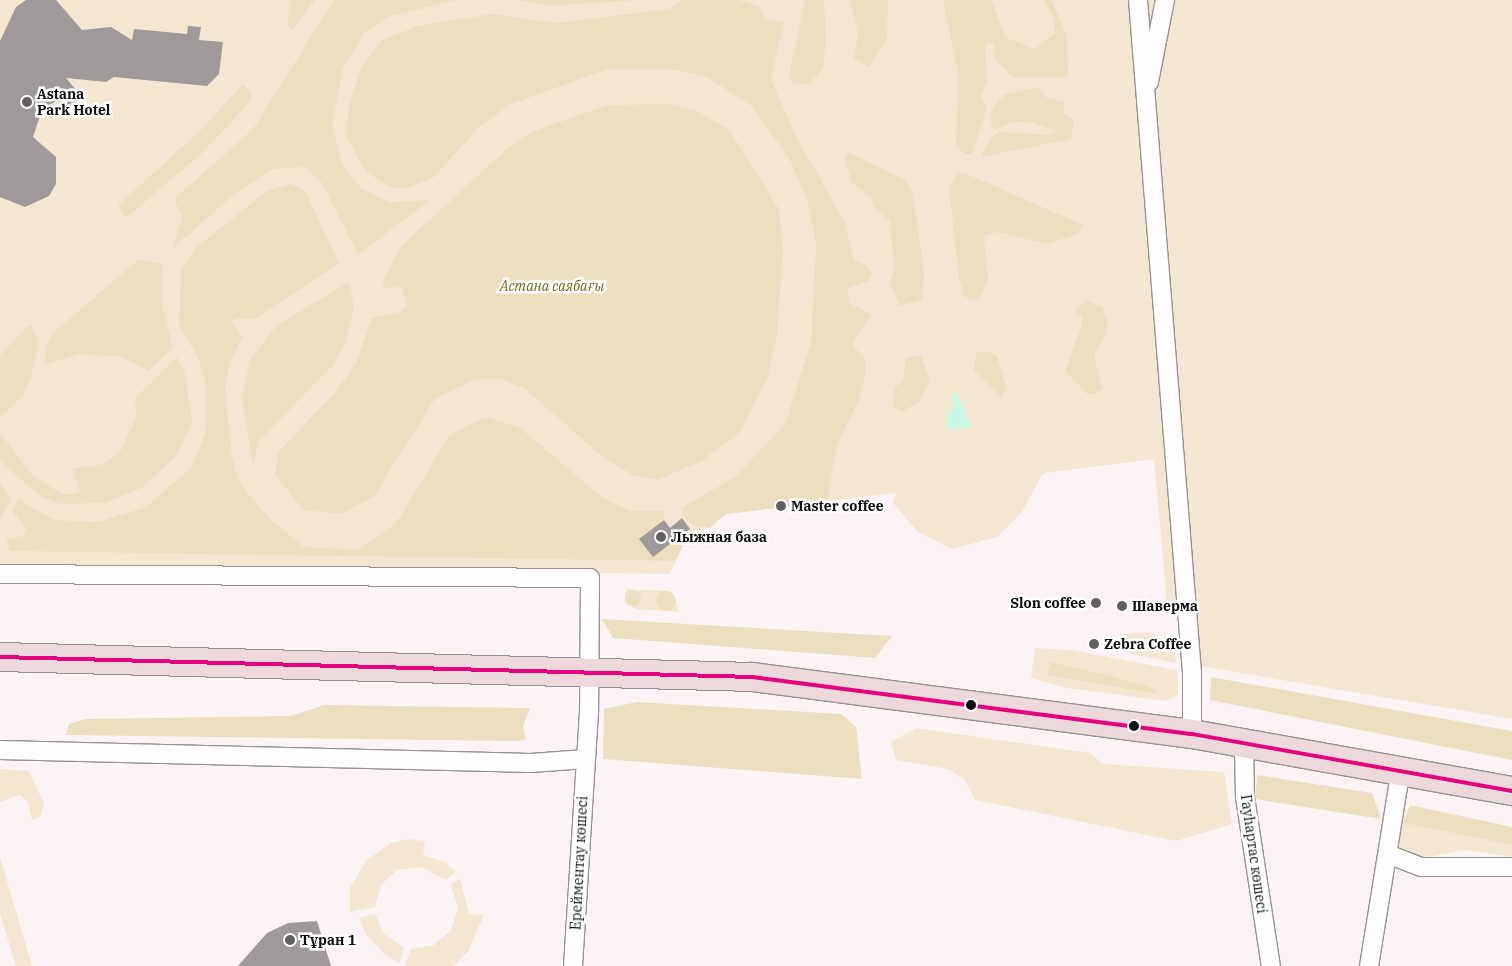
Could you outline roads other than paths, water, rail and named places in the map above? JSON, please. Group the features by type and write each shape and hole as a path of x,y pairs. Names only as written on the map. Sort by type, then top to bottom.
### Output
{"main road":[{"path":"9,657 589,672 770,679 1192,734 1401,768 1512,791"}],"street":[{"path":"1138,0 1192,673 1192,734"},
{"path":"1146,97 1165,0"},
{"name":"Ерейментау көшесі","path":"0,574 590,578 586,759 573,966"},
{"name":"Гауhартас көшесі","path":"1244,742 1245,798 1271,966"},
{"path":"0,750 531,763 586,759"},
{"path":"1369,966 1390,855 1401,768"},
{"path":"1390,855 1420,867 1512,867"}],"place":[{"name":"Astana Park Hotel","path":"27,102"},
{"name":"Master coffee","path":"781,506"},
{"name":"Лыжная база","path":"661,537"},
{"name":"Slon coffee","path":"1096,603"},
{"name":"Шаверма","path":"1122,606"},
{"name":"Zebra Coffee","path":"1094,644"},
{"name":"Тұран 1","path":"290,940"}],"park label":[{"name":"Астана саябағы","path":"552,286"}]}
